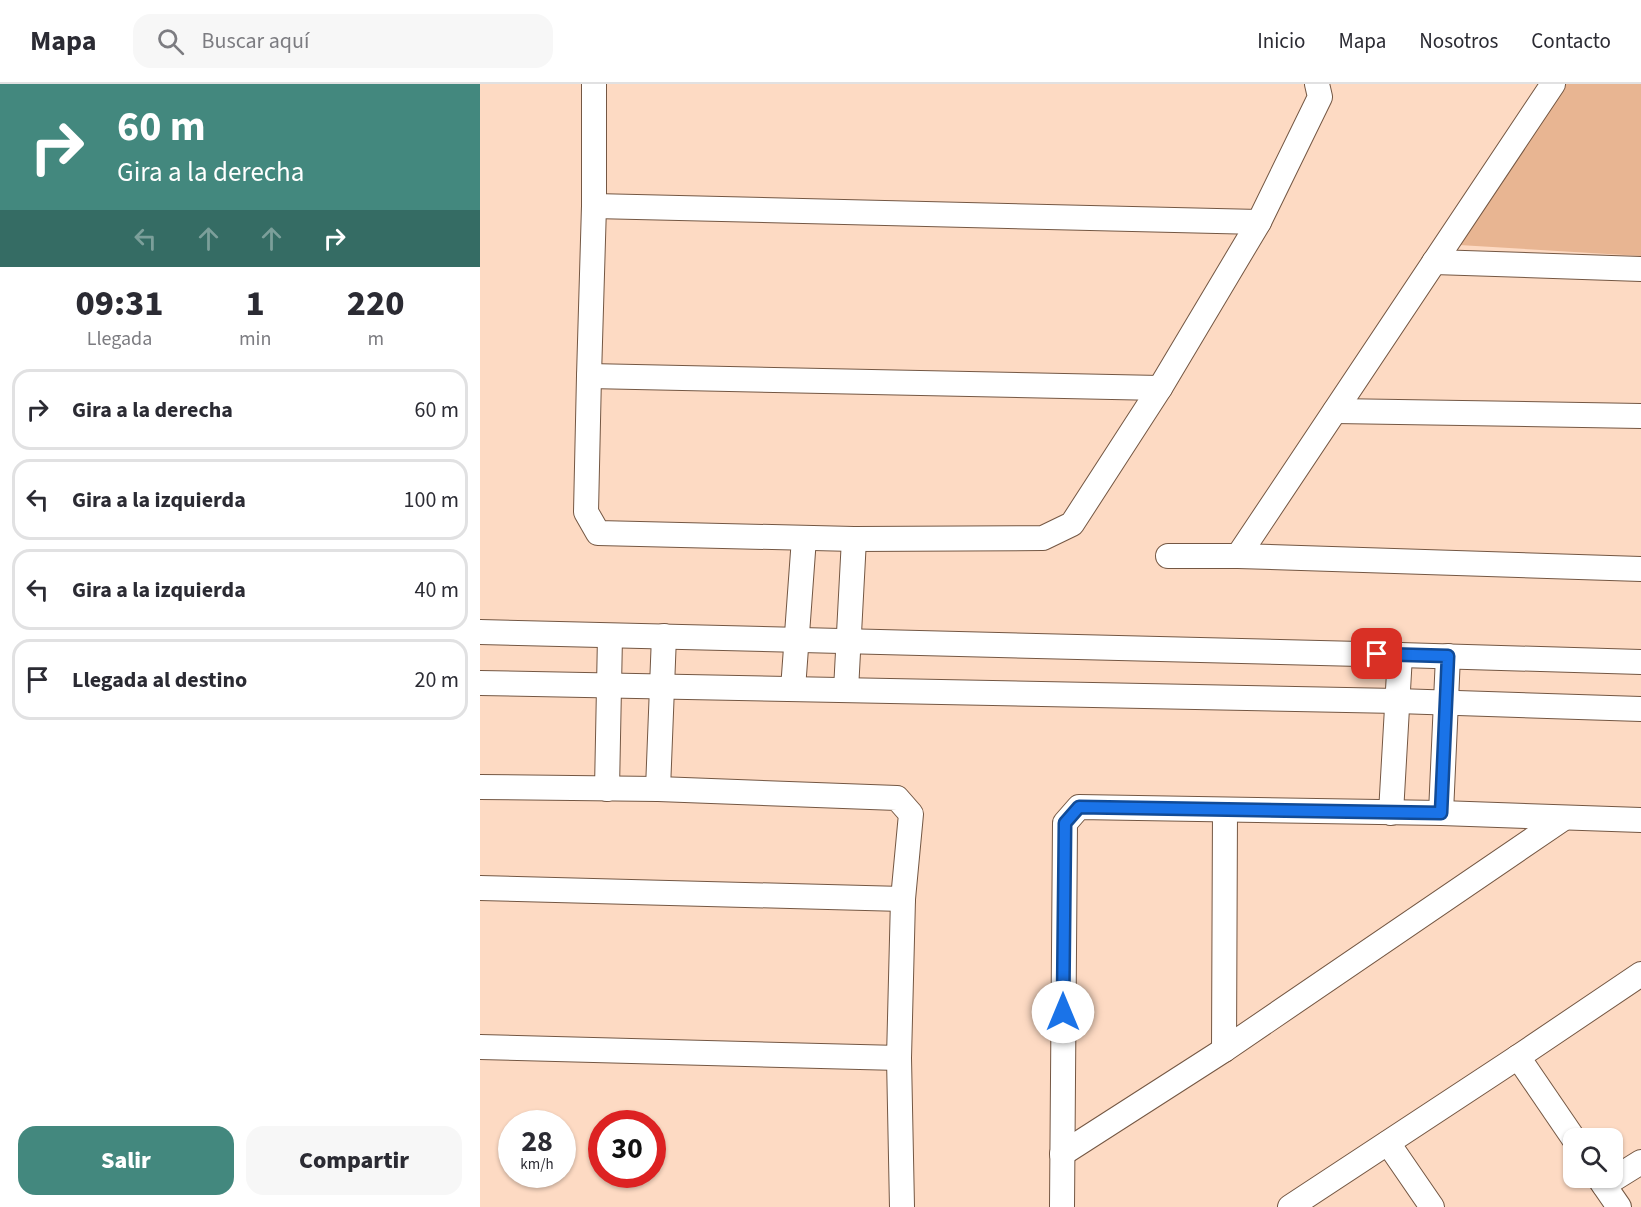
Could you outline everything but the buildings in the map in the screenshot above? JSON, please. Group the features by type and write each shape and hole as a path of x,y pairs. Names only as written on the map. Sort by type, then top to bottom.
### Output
{"street":[{"path":"594,84 594,206 586,512 598,533 854,539 1043,538 1072,524 1160,388 1258,222 1320,98 1317,84"},
{"path":"1238,556 1434,262 1546,87"},
{"path":"594,206 1258,222"},
{"path":"1434,262 1641,269"},
{"path":"589,376 1160,388"},
{"path":"1335,411 1641,416"},
{"path":"793,689 804,538"},
{"path":"846,690 854,539"},
{"path":"1168,556 1238,556 1641,569"},
{"path":"480,632 1641,662"},
{"path":"607,789 610,636"},
{"path":"658,789 664,636"},
{"path":"1391,813 1400,654"},
{"path":"1441,813 1448,656"},
{"path":"480,683 1397,701 1641,709"},
{"path":"480,787 658,789 897,798 911,813 903,899 899,1058 902,1207"},
{"path":"1062,1207 1065,823 1079,807 1441,813 1641,820"},
{"path":"1224,1050 1225,810"},
{"path":"1062,1154 1224,1050 1564,818"},
{"path":"480,888 903,899"},
{"path":"1290,1207 1518,1058 1641,974"},
{"path":"480,1047 899,1058"},
{"path":"1518,1058 1566,1128"},
{"path":"1388,1143 1432,1207"},
{"path":"1623,1171 1641,1162"},
{"path":"1607,1188 1619,1207"}],"shaded area":[{"path":"1565,84 1641,84 1641,256 1459,245"}],"route":[{"path":"1063,1012 1065,823 1079,807 1441,813 1448,656 1377,654"}]}
